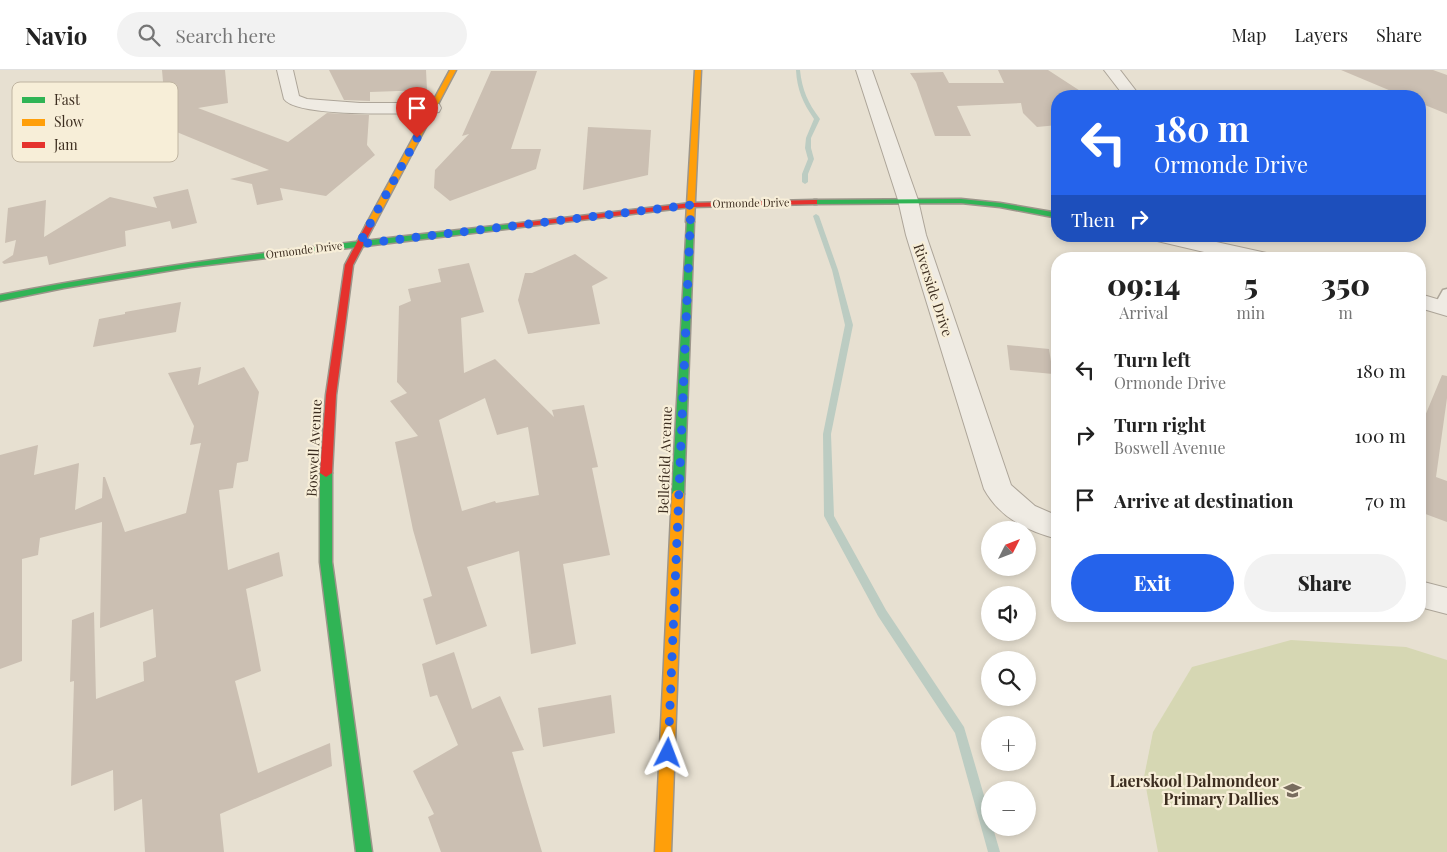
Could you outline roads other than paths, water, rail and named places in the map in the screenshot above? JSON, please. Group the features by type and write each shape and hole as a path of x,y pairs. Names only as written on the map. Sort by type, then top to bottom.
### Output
{"street":[{"path":"285,70 292,99 298,103 324,107 433,108"},
{"name":"Boswell Avenue","path":"364,852 326,562 326,450 332,395 349,265 453,70"},
{"name":"Bellefield Avenue","path":"663,852 698,70"},
{"name":"Riverside Drive","path":"864,70 908,200 916,235 998,489 1012,506 1027,517 1051,526"},
{"path":"1112,70 1127,90"},
{"name":"Ormonde Drive","path":"0,298 139,271 691,205 908,200 981,202 1051,215"},
{"path":"1187,242 1231,252"},
{"path":"1245,242 1253,252"},
{"path":"1426,596 1447,601"}],"waterway":[{"path":"798,70 799,84 803,96 817,119 808,138 811,159 805,174 805,182"},
{"path":"816,216 835,270 849,325 827,434 829,516 882,613 960,731 994,852"}],"place":[{"name":"Laerskool Dalmondeor Primary Dallies","path":"1293,790"}]}
